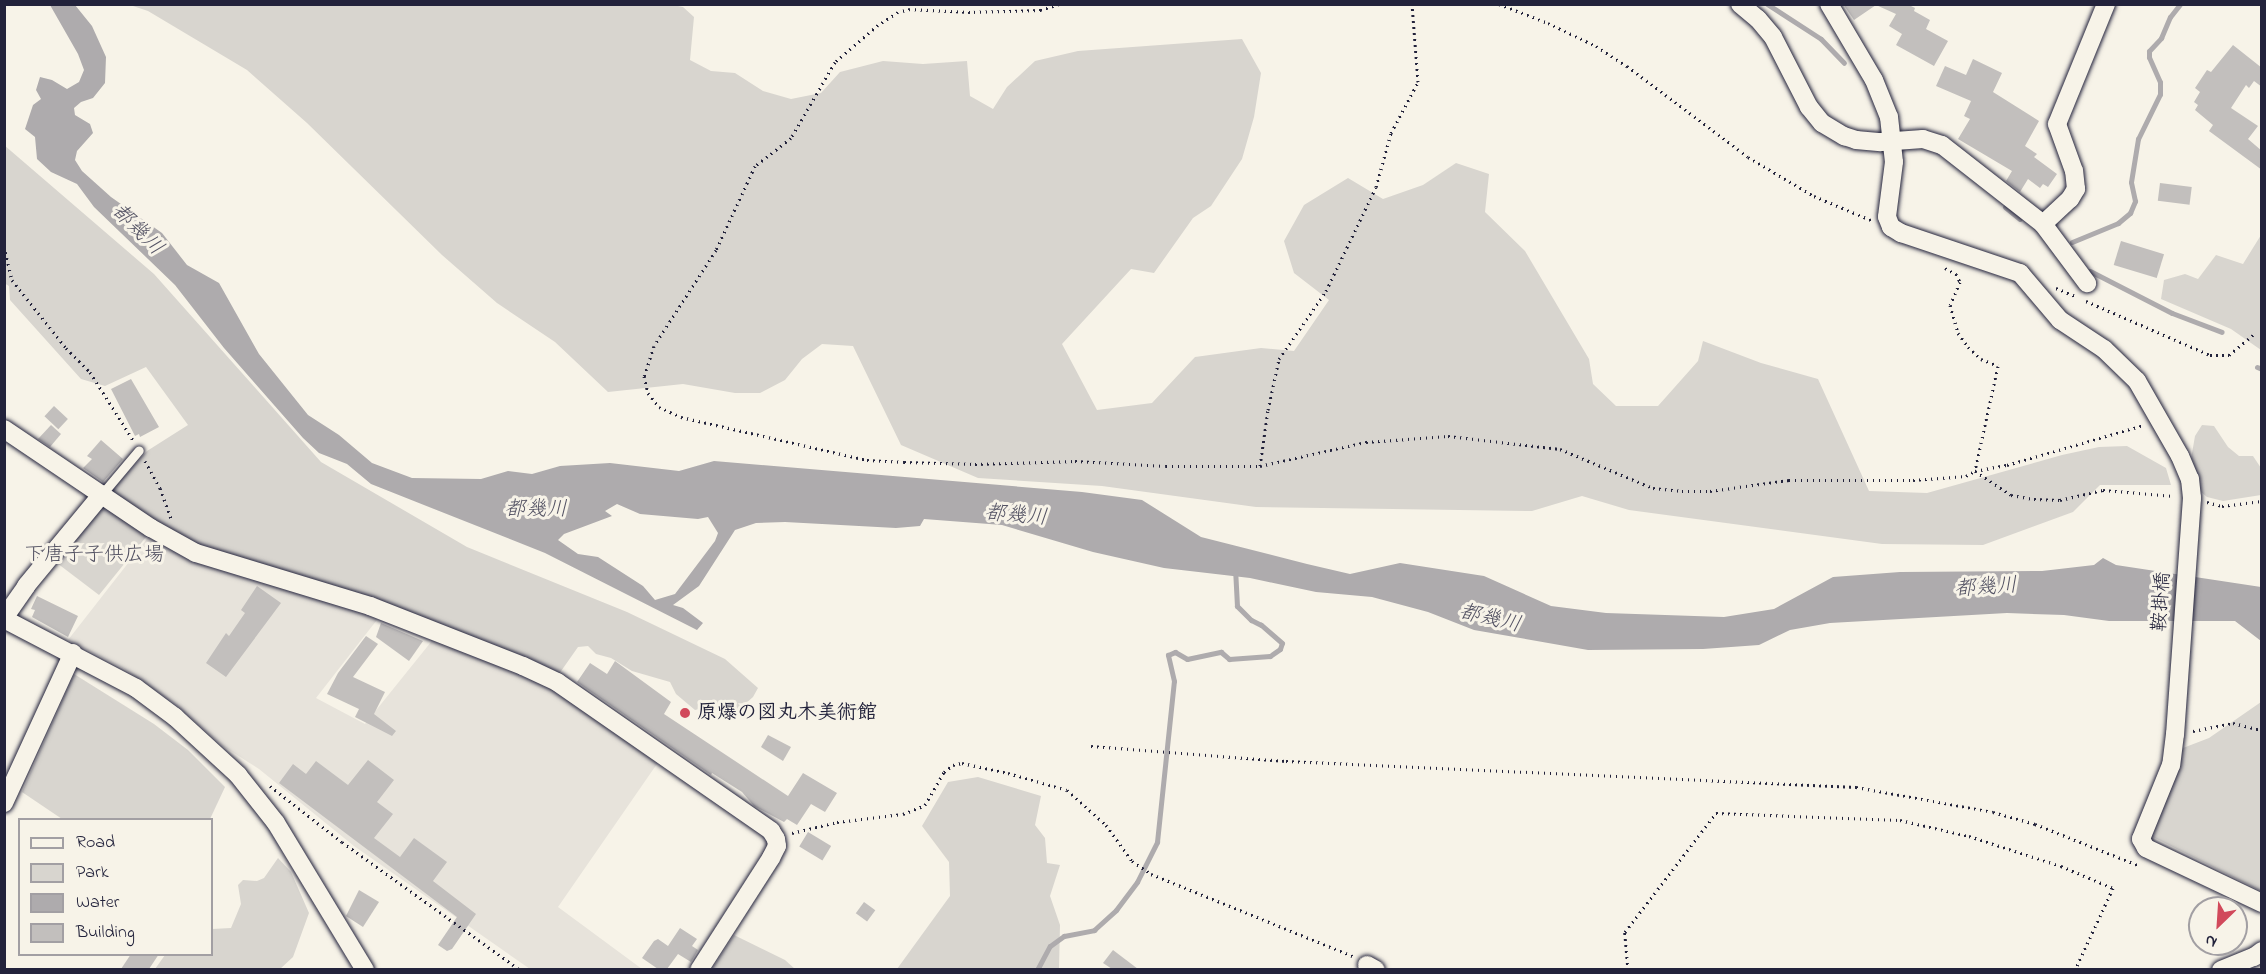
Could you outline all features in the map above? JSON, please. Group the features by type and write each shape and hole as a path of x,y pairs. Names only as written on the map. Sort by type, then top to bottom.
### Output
{"street":[{"path":"1740,4 1758,19 1773,38 1805,102 1822,123 1856,140 1923,139 1942,145 2043,224 2087,283"},
{"path":"1829,4 1882,96 1889,117 1894,178 1887,217 1890,226"},
{"path":"2043,224 2070,199 2076,189 2074,171 2057,124 2106,4"},
{"name":"鞍掛橋","path":"1890,226 1901,232 2020,273 2060,320 2104,349 2127,369 2137,381 2180,456 2190,479 2192,498 2175,734 2170,765 2143,831 2142,844 2262,903"},
{"path":"4,429 196,553 370,606 557,682 771,831 777,846 771,858 699,969"},
{"path":"102,494 26,586 4,618 136,688 165,710 238,775 276,823 365,969"},
{"path":"4,803 73,653"},
{"path":"2222,969 2254,957 2262,951"}],"lane":[{"path":"102,494 139,450"}],"path":[{"path":"1059,4 1041,10 961,12 910,9 898,12 878,25 835,62 791,138 755,166 716,250 654,346 644,376 648,393 659,407 681,417 867,460 975,464 1075,460 1166,466 1260,466 1366,442 1448,436 1560,449 1653,488 1682,491 1710,491 1789,480 1913,480 1966,476 1975,471 2007,465 2160,420"},
{"path":"1260,466 1279,359 1326,291 1376,187 1391,133 1418,82 1412,4"},
{"path":"1498,4 1548,23 1596,46 1627,66 1730,145 1776,175 1836,207 1890,226"},
{"path":"4,246 12,280 66,348 90,372 139,450 160,488 172,520 174,540"},
{"path":"1937,263 1959,278 1950,305 1958,333 1981,359 1998,366 1975,471"},
{"path":"2053,287 2210,355 2229,355 2254,334"},
{"path":"1975,471 2011,495 2034,499 2060,500 2103,490 2192,498 2222,506 2262,501"},
{"path":"2175,734 2233,723 2262,730"},
{"path":"1091,746 1286,760 1856,787 1993,812 2036,824 2146,868"},
{"path":"776,839 837,822 903,814 925,805 944,772 952,765 962,763 1067,790 1106,825 1132,861 1151,874 1347,953 1371,967"},
{"path":"238,775 271,786 351,849 520,969"},
{"path":"1628,969 1625,933 1716,813 1900,820 1970,836 2061,866 2112,888 2075,969"}],"shaded area":[{"path":"150,535 216,569 302,591 380,616 316,698 365,724 435,637 541,680 659,761 558,907 642,969 530,969 354,846 259,769 223,746 174,703 123,668 68,640"}],"green space":[{"path":"130,5 673,5 683,7 694,17 690,60 711,71 735,73 763,91 791,99 821,93 840,72 883,61 923,64 967,61 970,96 993,109 1007,87 1035,61 1078,51 1242,39 1261,73 1254,117 1242,159 1211,206 1193,218 1154,273 1131,269 1062,344 1097,410 1152,403 1195,357 1261,348 1294,351 1329,300 1294,273 1284,241 1304,205 1348,178 1383,199 1423,185 1456,163 1489,174 1485,212 1525,251 1589,359 1593,384 1616,406 1658,406 1698,361 1703,341 1761,363 1818,379 1869,491 1927,493 2062,455 2099,447 2127,446 2166,468 2171,485 2100,485 2073,512 1983,545 1882,544 1629,510 1582,496 1532,511 1256,507 1102,486 978,478 901,445 853,346 822,344 802,359 785,380 760,393 735,393 683,384 608,392 555,342 497,303 442,255 307,123 247,70 148,11"},
{"path":"4,145 154,274 321,462 467,547 627,612 725,659 758,688 753,697 736,712 720,704 695,710 676,694 670,682 632,671 611,658 596,654 588,646 578,647 559,674 484,654 242,573 114,498 113,489 147,451 188,425 146,367 105,386 81,379 10,300 9,286 4,283"},
{"path":"2261,235 2261,350 2231,329 2161,299 2164,280 2185,274 2198,279 2216,255 2243,264"},
{"path":"2202,425 2214,426 2228,447 2239,456 2253,456 2261,468 2261,495 2223,501 2207,497 2195,487 2191,459 2195,436"},
{"name":"下唐子子供広場","path":"101,506 107,506 150,532 99,595 53,560"},
{"path":"74,674 154,724 188,750 225,787 210,818 61,818 22,792"},
{"path":"2261,702 2261,891 2151,836 2183,748 2209,738"},
{"path":"978,777 1041,796 1035,825 1045,838 1047,863 1060,865 1050,896 1060,925 1059,969 897,969 950,896 949,862 922,826 948,782"},
{"path":"278,858 291,872 309,913 293,957 280,969 155,969 164,956 213,956 213,929 231,928 241,904 238,885 243,880 257,881 264,878"},
{"path":"734,935 785,960 795,969 712,969"}],"water":[{"name":"都幾川","path":"50,5 75,5 92,26 106,57 105,83 93,98 81,102 74,108 75,115 90,124 93,133 77,151 75,160 82,171 111,197 162,233 187,265 219,283 259,354 308,415 339,435 372,463 412,478 481,479 508,471 532,474 560,466 610,463 679,471 714,461 1082,492 1142,500 1201,537 1350,574 1400,563 1484,576 1551,606 1606,613 1724,617 1774,609 1833,577 1900,572 2042,571 2094,565 2103,558 2116,565 2261,587 2261,641 2235,621 2109,621 2064,615 2007,613 1830,623 1790,630 1759,645 1703,649 1588,650 1474,630 1428,612 1372,597 1316,592 1250,578 1164,568 1093,552 1002,525 924,519 920,526 896,528 785,522 756,523 735,530 699,586 673,605 683,608 703,623 697,630 545,553 371,484 347,464 319,453 303,438 224,348 175,285 94,207 77,184 51,172 37,159 35,137 25,129 33,105 41,99 36,90 40,77 52,80 67,89 79,82 84,70 78,54","holes":["617,504 640,514 698,519 708,517 718,533 715,541 675,594 655,600 643,586 598,557 578,554 558,540 564,534 612,516 605,511"]}],"building":[{"path":"1843,4 1907,4 1930,20 1926,29 1948,41 1934,66 1896,45 1902,34 1889,26 1896,14 1876,5 1854,20"},
{"path":"2233,45 2262,68 2262,87 2254,81 2249,88 2246,85 2231,108 2258,126 2248,139 2262,151 2262,170 2209,131 2213,125 2195,110 2198,105 2194,102 2200,92 2195,88 2207,70 2211,72"},
{"path":"1973,59 2002,73 1993,92 2039,121 2025,146 2037,154 2034,157 2057,174 2048,187 2043,184 2040,188 2028,179 2020,192 2006,181 2012,171 1958,139 1970,119 1964,116 1971,101 1936,86 1945,66 1966,75"},
{"path":"2160,183 2192,187 2190,205 2158,201"},
{"path":"2121,241 2164,254 2157,278 2114,265"},
{"path":"131,379 159,427 140,437 139,434 135,436 111,389"},
{"path":"54,406 68,419 58,429 44,416"},
{"path":"51,425 61,434 50,447 38,439"},
{"path":"101,440 123,459 103,482 83,468 92,459 87,456"},
{"path":"257,586 281,603 226,677 206,663 226,633 229,636 245,613 241,610"},
{"path":"37,596 78,616 68,637 32,617 35,610 31,609"},
{"path":"381,623 423,641 409,661 376,637"},
{"path":"366,636 378,644 353,677 385,692 374,714 396,731 392,736 355,717 359,709 327,694 338,673"},
{"path":"615,661 671,702 664,714 788,796 803,773 837,793 825,812 811,804 797,825 787,819 784,822 754,806 742,792 712,773 711,775 577,682 590,663 607,674"},
{"path":"768,735 791,747 783,761 761,747"},
{"path":"368,760 394,780 377,802 393,814 374,838 400,857 414,838 447,862 433,881 476,914 452,949 447,951 438,945 457,917 279,783 293,764 306,774 316,761 348,785"},
{"path":"808,832 831,846 822,860 799,847"},
{"path":"359,890 379,902 363,927 346,916"},
{"path":"864,902 875,910 867,922 856,913"},
{"path":"680,928 697,939 692,946 698,950 691,962 678,954 667,969 658,969 642,958 658,939 668,946"},
{"path":"1113,950 1138,969 1112,969 1103,963"},
{"path":"130,956 158,956 149,969 121,969"}],"waterway":[{"path":"1767,4 1821,39 1844,63"},
{"path":"2072,242 2118,223 2130,213 2135,201 2131,182 2138,139 2160,94 2160,82 2149,57 2149,51 2161,38 2170,17 2180,4"},
{"path":"2005,207 2020,219"},
{"path":"2090,271 2172,313 2222,332"},
{"path":"2257,367 2262,369"},
{"path":"1037,970 1050,946 1064,936 1094,930 1116,910 1137,882 1157,842 1174,681 1168,655 1175,652 1187,659 1221,652 1229,659 1270,656 1280,649 1282,643 1261,625 1251,620 1237,606 1235,572"}],"place":[{"name":"原爆の図丸木美術館","path":"685,713"}]}
